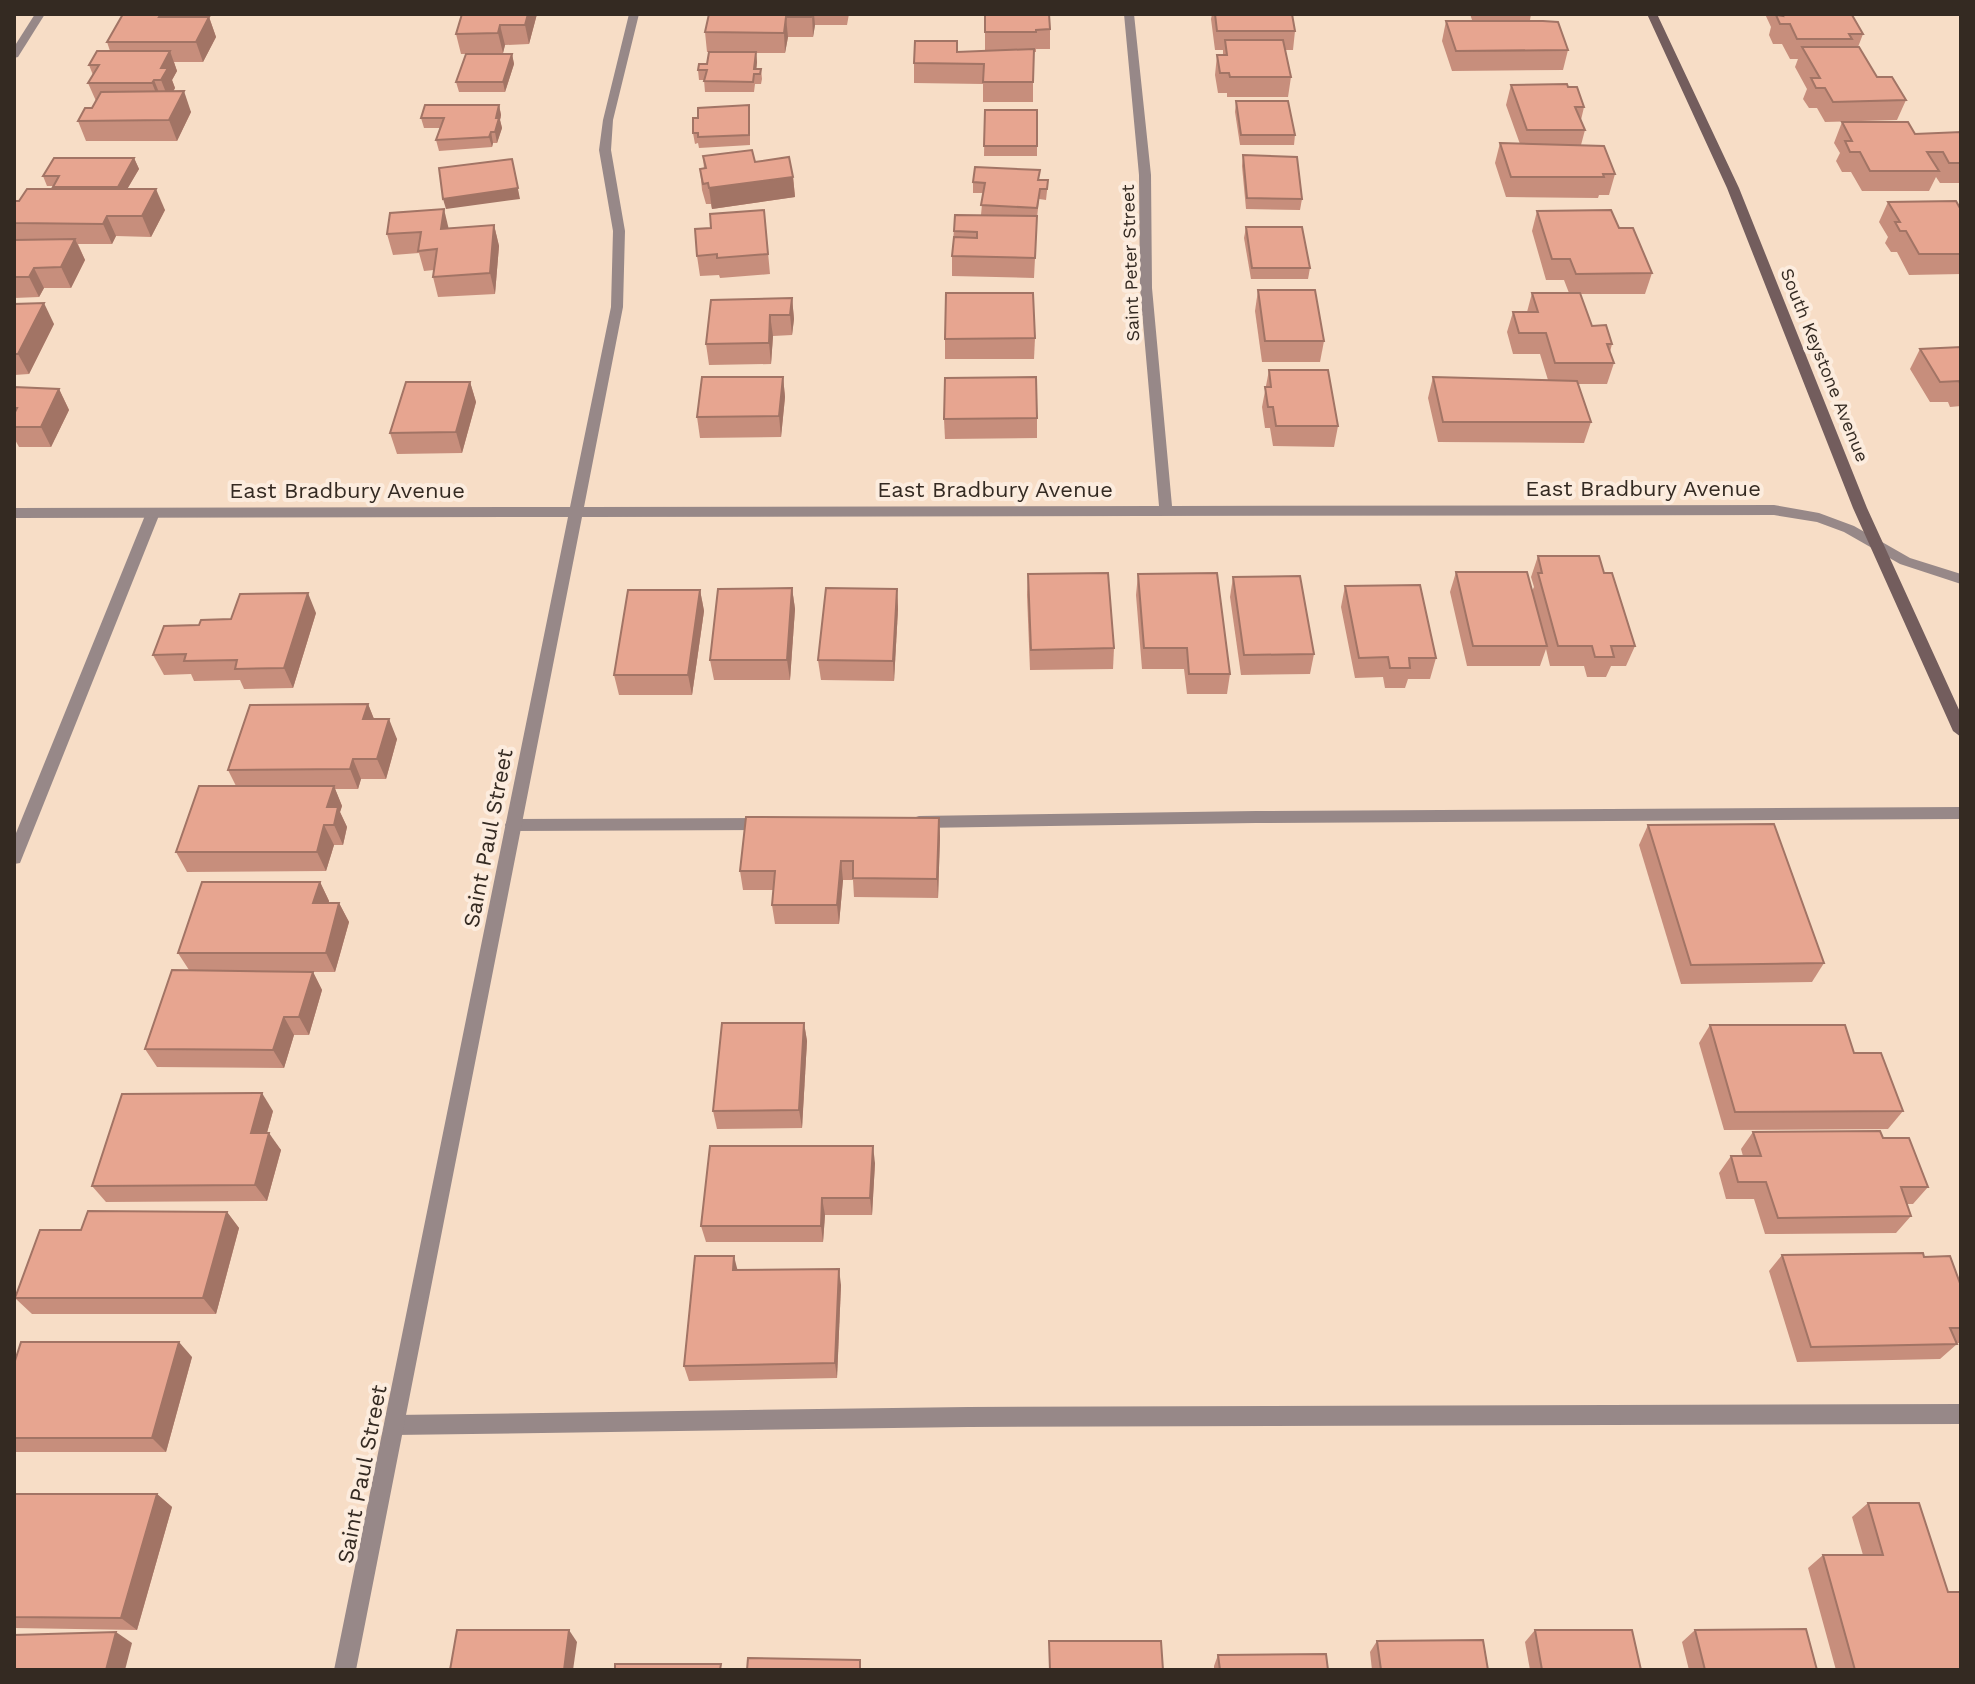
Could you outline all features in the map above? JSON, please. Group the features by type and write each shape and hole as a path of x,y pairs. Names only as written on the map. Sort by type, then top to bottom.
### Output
{"main road":[{"name":"South Keystone Avenue","path":"1652,14 1733,188 1878,547 1961,731"}],"street":[{"path":"14,55 40,14"},
{"name":"Saint Paul Street","path":"345,1670 617,307 620,241 605,150 608,120 634,14"},
{"name":"Saint Peter Street","path":"1129,14 1145,175 1146,288 1166,511"},
{"name":"East Bradbury Avenue","path":"14,513 1774,510 1819,518 1849,529 1878,547 1927,570 1961,579"},
{"path":"14,858 153,513"},
{"path":"908,823 1256,817 1961,813"},
{"path":"513,825 781,824"},
{"path":"394,1425 968,1417 1961,1414"}],"building":[{"path":"123,14 209,17 196,42 107,42"},
{"path":"462,14 528,14 525,25 500,25 498,33 456,34"},
{"path":"709,14 812,14 811,17 786,17 784,33 705,32"},
{"path":"985,14 1049,14 1050,29 985,32"},
{"path":"1215,14 1292,14 1295,31 1217,31"},
{"path":"1776,15 1852,15 1863,34 1849,34 1852,39 1797,39 1790,24 1780,24"},
{"path":"1446,21 1558,22 1568,50 1456,51"},
{"path":"1225,40 1283,40 1291,77 1230,77 1229,73 1220,73 1217,55 1227,55"},
{"path":"915,41 957,41 957,52 1034,49 1033,82 983,82 984,64 914,63"},
{"path":"1802,47 1859,47 1877,77 1892,77 1906,100 1833,102 1825,88 1816,88 1811,78 1820,78"},
{"path":"97,51 170,51 161,68 168,68 161,80 152,83 88,83 99,65 89,65"},
{"path":"709,52 756,52 754,69 761,69 760,74 754,74 753,82 704,81 707,70 698,70 699,64 707,64"},
{"path":"466,54 512,54 503,82 456,82"},
{"path":"1567,84 1568,87 1577,87 1584,107 1575,107 1585,130 1527,130 1511,85"},
{"path":"184,91 169,120 78,121 85,108 92,108 101,92"},
{"path":"1236,101 1288,101 1295,135 1241,135"},
{"path":"425,105 499,105 496,118 499,118 495,132 491,132 489,137 436,140 444,118 421,118"},
{"path":"749,105 749,135 698,137 698,133 693,133 693,118 698,118 698,108"},
{"path":"985,110 1037,110 1037,146 984,146"},
{"path":"1842,122 1908,122 1915,134 1961,132 1961,163 1949,163 1943,152 1927,152 1939,171 1870,171 1860,152 1850,152 1845,141 1852,141"},
{"path":"1500,143 1604,146 1615,174 1603,174 1604,177 1511,177"},
{"path":"752,150 755,162 789,157 793,177 709,188 708,183 703,184 700,169 706,168 703,156"},
{"path":"1243,155 1297,157 1302,199 1247,198"},
{"path":"54,158 134,158 118,187 53,187 59,176 43,176"},
{"path":"512,159 518,188 443,199 439,168"},
{"path":"975,167 1040,170 1038,180 1048,180 1047,189 1040,189 1037,208 981,205 985,183 973,182"},
{"path":"27,189 156,189 142,216 107,216 103,224 14,223 14,201 19,201"},
{"path":"1956,201 1961,210 1961,254 1919,254 1906,231 1900,231 1895,222 1900,222 1888,202"},
{"path":"444,209 441,229 494,225 490,273 433,277 437,249 418,251 421,232 387,234 390,213"},
{"path":"764,210 768,254 717,258 717,254 697,256 695,229 711,228 710,214"},
{"path":"1611,210 1619,228 1633,228 1652,273 1576,274 1570,259 1552,259 1537,211"},
{"path":"955,215 1037,216 1035,258 952,256 954,237 977,238 977,232 954,231"},
{"path":"1246,227 1302,227 1310,268 1252,268"},
{"path":"75,239 61,267 34,268 29,277 14,277 14,240"},
{"path":"1258,290 1315,290 1324,341 1265,341"},
{"path":"946,293 1033,293 1035,338 945,339"},
{"path":"1532,293 1580,293 1592,326 1606,325 1612,344 1607,344 1614,363 1555,363 1546,333 1519,333 1513,312 1538,312"},
{"path":"792,298 790,315 770,315 769,343 706,344 711,300"},
{"path":"44,303 18,354 14,354 14,304"},
{"path":"1961,347 1961,386 1959,381 1940,382 1920,349"},
{"path":"1269,370 1328,370 1338,426 1276,426 1273,407 1268,407 1265,387 1271,387"},
{"path":"702,377 783,377 779,416 697,417"},
{"path":"1036,377 1037,418 944,419 945,378"},
{"path":"1433,377 1577,381 1591,422 1443,422"},
{"path":"406,382 470,382 456,432 390,433"},
{"path":"14,387 59,389 41,427 14,427 17,408 14,408"},
{"path":"1538,556 1599,556 1604,573 1612,573 1635,646 1611,646 1614,657 1595,657 1592,646 1558,646 1538,573 1542,573"},
{"path":"1456,572 1527,572 1547,646 1473,646"},
{"path":"1108,573 1114,648 1031,650 1028,574"},
{"path":"1217,573 1230,674 1189,674 1187,648 1144,648 1138,574"},
{"path":"1300,576 1314,654 1244,655 1233,577"},
{"path":"1420,585 1436,658 1409,658 1410,668 1390,668 1388,657 1359,658 1345,586"},
{"path":"792,588 787,660 710,660 718,589"},
{"path":"826,588 897,589 893,661 818,660"},
{"path":"628,590 700,590 688,675 614,675"},
{"path":"308,593 284,668 235,669 237,660 184,661 186,654 153,655 164,626 199,625 201,620 231,619 240,594"},
{"path":"368,704 363,719 389,719 377,759 353,759 350,769 228,770 250,705"},
{"path":"199,786 334,786 327,807 338,807 334,825 324,825 317,852 176,852"},
{"path":"746,817 939,818 937,879 853,878 853,861 841,861 837,905 772,905 775,871 740,871"},
{"path":"1774,824 1824,963 1691,965 1648,825"},
{"path":"202,882 320,882 313,903 339,903 326,953 178,953"},
{"path":"172,970 313,972 299,1017 284,1017 273,1050 145,1049"},
{"path":"722,1023 804,1023 799,1110 713,1111"},
{"path":"1710,1025 1845,1025 1854,1053 1881,1053 1903,1111 1735,1112"},
{"path":"262,1093 251,1133 269,1133 255,1185 92,1186 122,1094"},
{"path":"1880,1131 1883,1138 1909,1138 1928,1187 1901,1187 1911,1216 1778,1218 1766,1182 1738,1182 1731,1156 1761,1156 1753,1132"},
{"path":"710,1146 873,1146 870,1198 822,1198 821,1226 701,1226"},
{"path":"88,1211 227,1212 203,1298 15,1298 40,1230 81,1230"},
{"path":"1923,1253 1924,1257 1950,1256 1961,1286 1961,1328 1950,1328 1957,1344 1811,1347 1782,1255"},
{"path":"695,1256 734,1256 733,1270 839,1269 835,1363 684,1366"},
{"path":"21,1342 179,1342 152,1438 14,1438 14,1364"},
{"path":"14,1494 157,1494 121,1618 14,1617"},
{"path":"1868,1503 1919,1503 1948,1592 1961,1592 1961,1670 1855,1670 1823,1555 1883,1555"},
{"path":"1806,1629 1817,1670 1705,1670 1695,1630"},
{"path":"457,1630 569,1630 564,1670 450,1670"},
{"path":"1535,1630 1632,1630 1641,1670 1542,1670"},
{"path":"116,1632 106,1670 14,1670 14,1635"},
{"path":"1483,1640 1488,1670 1381,1670 1377,1641"},
{"path":"1049,1641 1161,1641 1163,1670 1050,1670"},
{"path":"1326,1654 1328,1670 1220,1670 1218,1655"},
{"path":"748,1658 860,1660 860,1670 747,1670"},
{"path":"615,1664 721,1664 720,1670 615,1670"}]}
